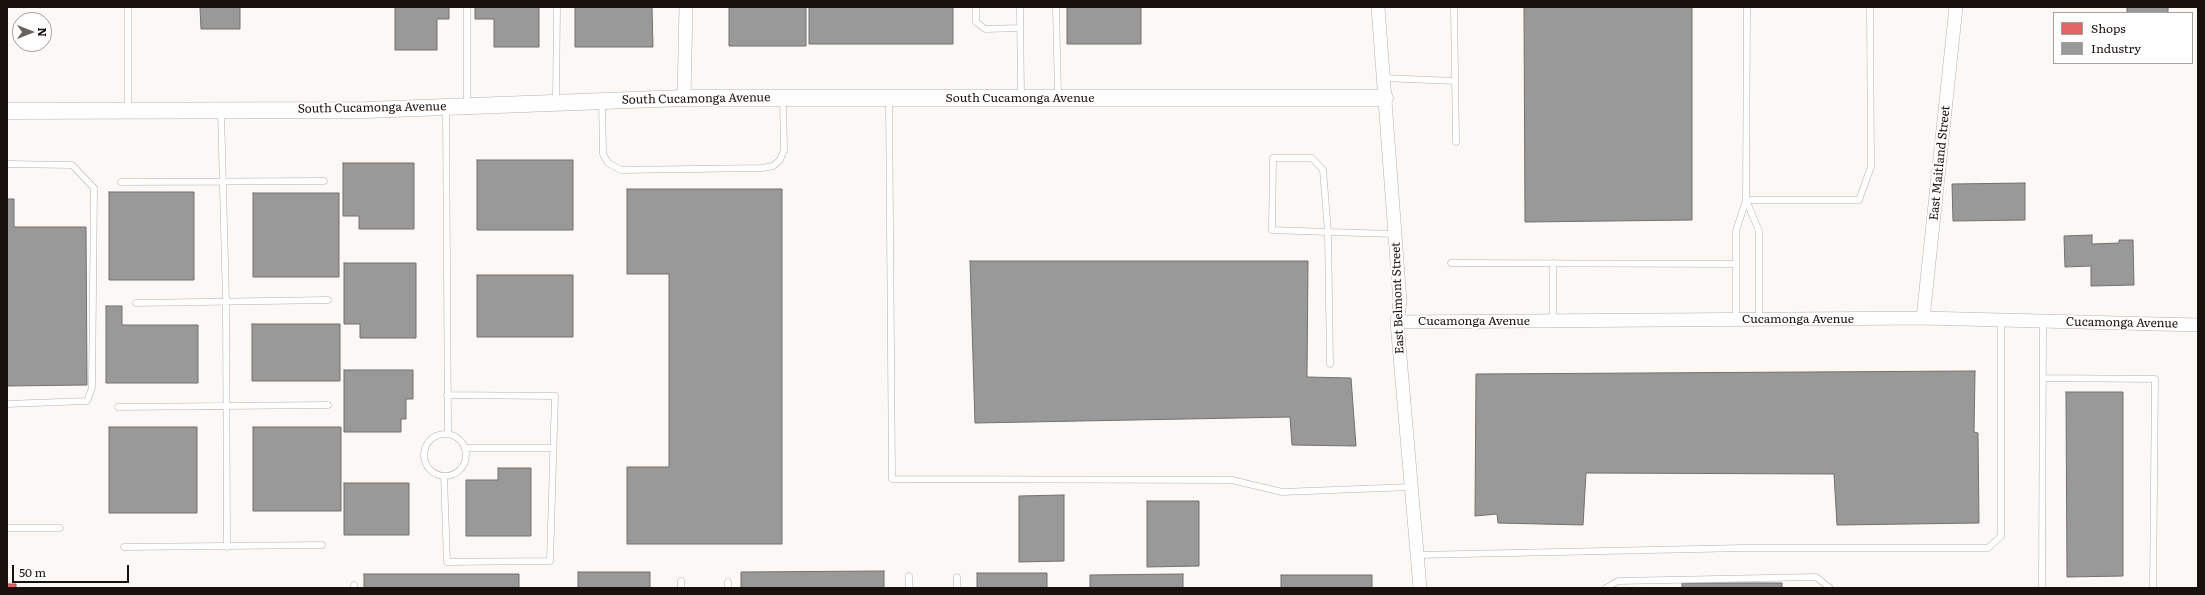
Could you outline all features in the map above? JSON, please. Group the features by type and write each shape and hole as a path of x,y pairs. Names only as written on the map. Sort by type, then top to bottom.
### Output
{"street":[{"path":"684,98 686,7"},
{"name":"East Belmont Street","path":"1378,7 1400,302 1397,322 1420,588"},
{"name":"East Maitland Street","path":"1923,318 1956,7"},
{"name":"South Cucamonga Avenue","path":"7,111 366,110 684,98 1385,98"},
{"name":"Cucamonga Avenue","path":"1397,322 1923,318 2198,325"}],"lane":[{"path":"467,7 467,106"},
{"path":"556,103 557,7"},
{"path":"976,7 976,22 985,28 1020,28"},
{"path":"1020,7 1021,98"},
{"path":"1056,7 1058,98"},
{"path":"1454,7 1456,142"},
{"path":"1736,319 1736,231 1746,200 1747,7"},
{"path":"1746,200 1859,200 1871,167 1870,7"},
{"path":"128,111 129,9"},
{"path":"1384,78 1455,81"},
{"path":"602,101 603,154 608,163 621,170 754,168 773,166 780,160 784,150 783,98"},
{"path":"889,98 892,479 1232,480 1282,492 1411,487"},
{"path":"446,107 448,434"},
{"path":"221,110 226,302 227,547"},
{"path":"1330,364 1328,232 1323,170 1312,158 1273,158 1272,230 1328,232 1395,234"},
{"path":"7,164 72,165 94,188 92,388 87,401 7,404"},
{"path":"121,182 324,182"},
{"path":"1746,200 1759,231 1759,319"},
{"path":"1451,263 1736,264"},
{"path":"1553,264 1553,321"},
{"path":"136,303 328,300"},
{"path":"1417,555 1744,548 1988,548 2001,536 2000,320"},
{"path":"2042,588 2043,321"},
{"path":"2043,378 2155,379 2153,588"},
{"path":"444,476 447,562 550,561 555,396 447,395"},
{"path":"118,407 328,405"},
{"path":"437,434 448,434 458,437 466,448 467,455 462,468 457,472 444,476 431,471 424,458 424,451 431,438 437,434"},
{"path":"466,448 553,448"},
{"path":"7,528 60,528"},
{"path":"124,547 322,545"},
{"path":"909,576 909,588"},
{"path":"957,577 957,588"},
{"path":"1606,588 1618,581 1816,577 1830,588"},
{"path":"681,581 681,588"}],"building: Shops":[{"path":"7,584 16,584 16,588 7,588"}],"building: Industry":[{"path":"200,7 240,7 240,29 201,29"},
{"path":"395,7 449,7 449,19 437,19 437,50 395,50"},
{"path":"475,7 539,7 539,47 494,47 494,19 475,19"},
{"path":"575,7 652,7 653,47 575,47"},
{"path":"729,7 806,7 806,46 729,46"},
{"path":"809,7 953,7 953,44 809,44"},
{"path":"1067,7 1141,7 1141,44 1067,44"},
{"path":"1524,7 1692,7 1692,220 1525,222"},
{"path":"2127,7 2168,7 2168,12 2127,12"},
{"path":"477,160 573,160 573,230 477,230"},
{"path":"343,163 414,163 414,229 359,229 359,216 343,216"},
{"path":"2025,183 2025,220 1953,221 1952,184"},
{"path":"627,189 782,189 782,544 627,544 627,467 669,467 669,274 627,274"},
{"path":"109,192 194,192 194,280 109,280"},
{"path":"253,193 339,193 339,277 253,277"},
{"path":"7,199 14,199 14,227 86,227 87,385 7,386"},
{"path":"2092,235 2092,244 2119,243 2119,240 2133,240 2134,285 2091,286 2091,266 2065,267 2064,236"},
{"path":"970,261 1308,261 1307,377 1351,378 1356,446 1292,445 1290,417 975,423"},
{"path":"344,263 416,263 416,338 360,338 360,324 344,324"},
{"path":"477,275 573,275 573,337 477,337"},
{"path":"106,306 122,306 122,325 198,325 198,383 106,383"},
{"path":"252,324 340,324 340,381 252,381"},
{"path":"344,370 413,370 413,399 406,399 406,419 401,419 401,432 344,432"},
{"path":"1975,371 1974,432 1978,433 1979,523 1837,525 1834,474 1586,473 1583,525 1498,523 1497,514 1475,516 1476,374"},
{"path":"2066,392 2123,392 2123,576 2067,577"},
{"path":"109,427 197,427 197,513 109,513"},
{"path":"253,427 341,427 341,511 253,511"},
{"path":"498,468 531,468 531,536 466,536 466,480 498,480"},
{"path":"344,483 409,483 409,535 344,535"},
{"path":"1064,495 1064,561 1019,562 1019,496"},
{"path":"1147,501 1199,501 1199,566 1147,567"},
{"path":"884,571 884,588 741,588 741,572"},
{"path":"578,572 650,572 650,588 578,588"},
{"path":"977,573 1047,573 1047,588 977,588"},
{"path":"364,574 519,574 519,588 364,588"},
{"path":"1183,574 1183,588 1090,588 1090,575"},
{"path":"1281,575 1372,575 1372,588 1281,588"},
{"path":"1682,583 1782,583 1782,588 1682,588"}]}
